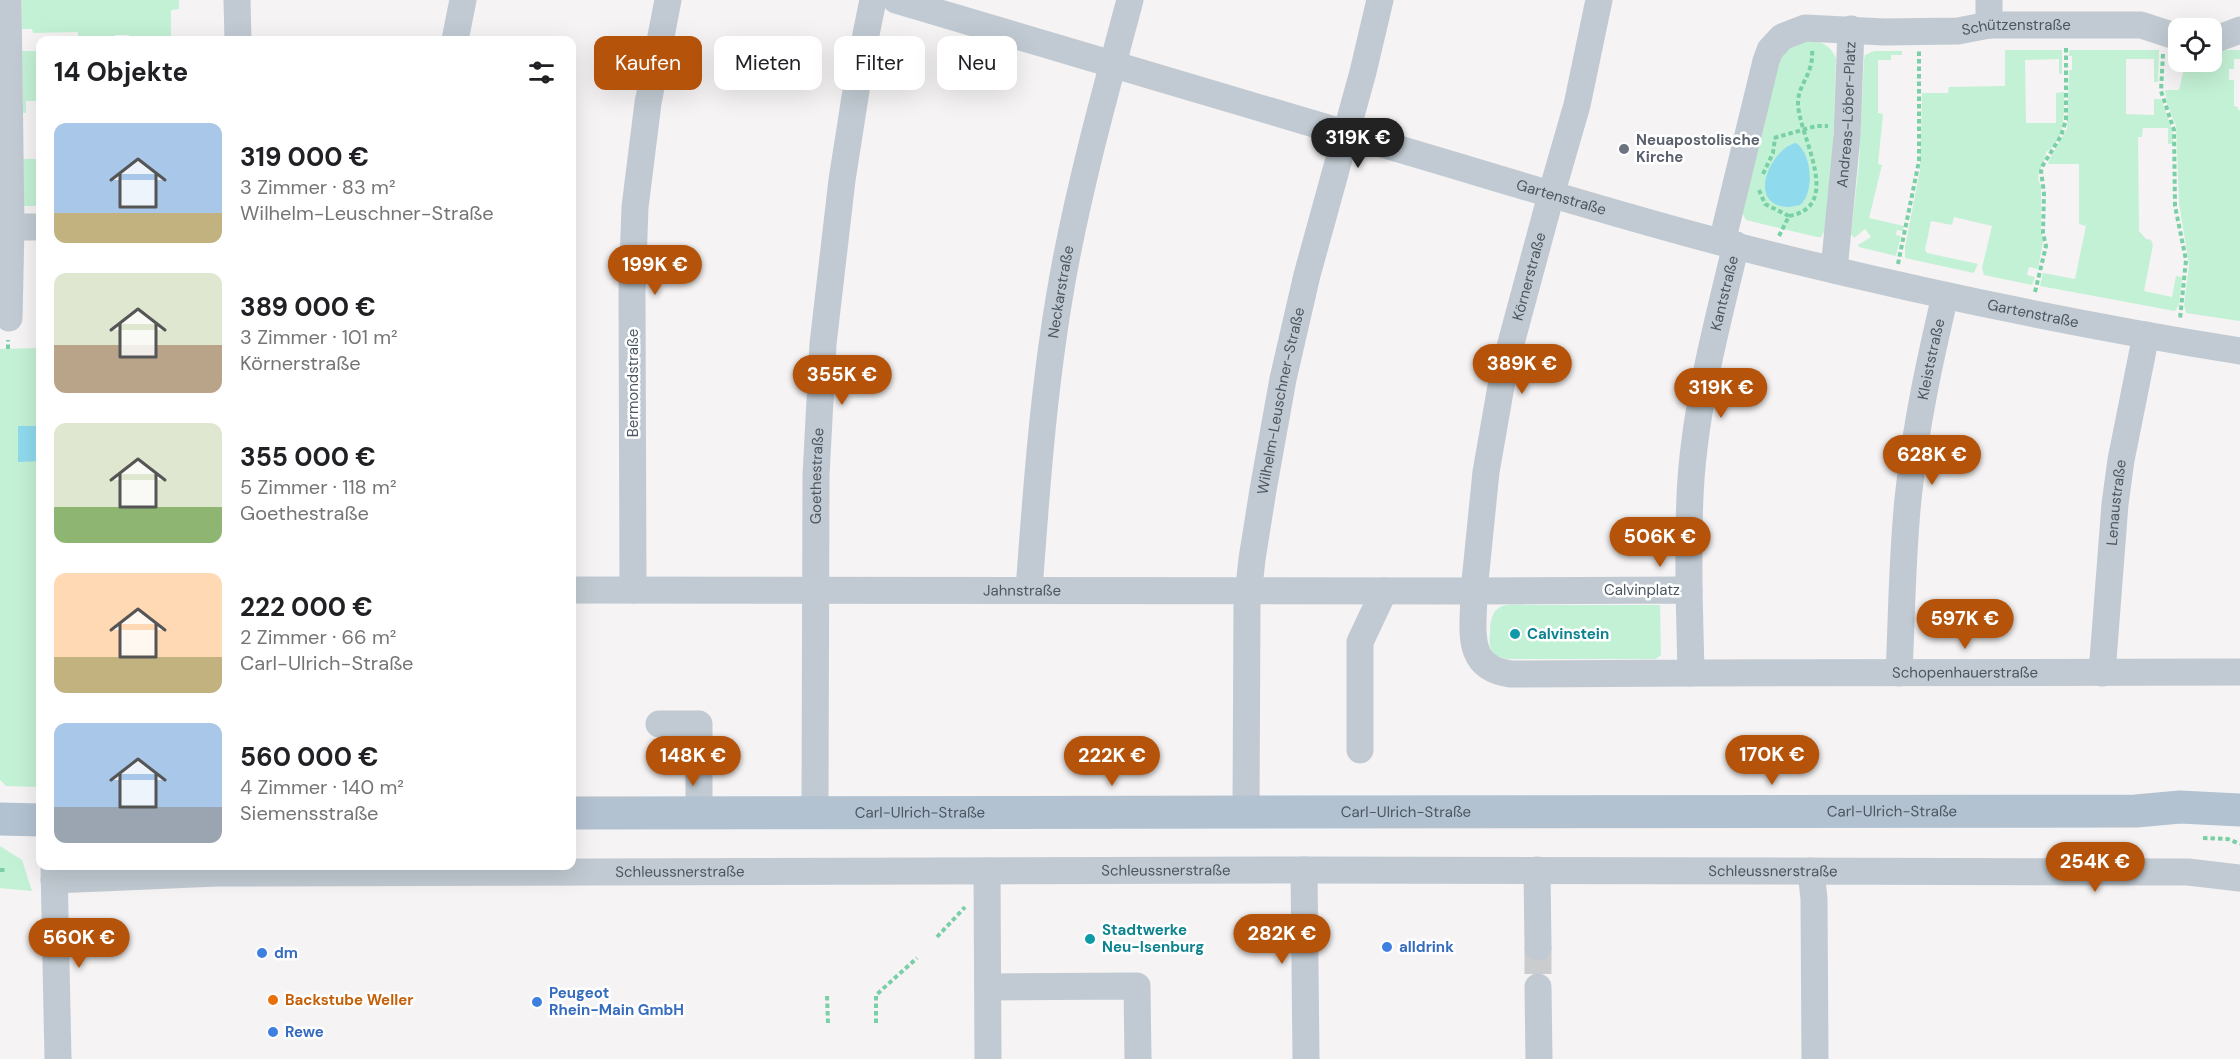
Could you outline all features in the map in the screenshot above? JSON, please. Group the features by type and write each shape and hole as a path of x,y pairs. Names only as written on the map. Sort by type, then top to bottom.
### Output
{"main road":[{"name":"Carl-Ulrich-Straße","path":"576,813 2136,811 2180,807 2240,810"},
{"path":"2136,811 2219,821 2240,830"},
{"path":"0,819 36,820"}],"street":[{"path":"8,0 4,90 11,227 9,318"},
{"path":"237,0 238,36"},
{"path":"456,36 463,0"},
{"name":"Bermondstraße","path":"633,590 632,292 635,207 648,102 668,0"},
{"name":"Goethestraße","path":"815,813 816,459 826,300 848,139 873,0"},
{"name":"Gartenstraße","path":"896,0 1551,195 1729,244 1945,296 2240,351"},
{"name":"Neckarstraße","path":"1029,590 1037,469 1056,319 1075,214 1130,0"},
{"name":"Wilhelm-Leuschner-Straße","path":"1246,812 1248,590 1263,490 1283,379 1325,204 1346,134 1380,0"},
{"name":"Körnerstraße","path":"1474,591 1486,472 1504,369 1577,105 1599,0"},
{"name":"Schützenstraße","path":"1851,29 1884,32 1958,31 1989,13 2141,25 2168,40"},
{"name":"Andreas-Löber-Platz","path":"1729,244 1770,50 1782,37 1798,29 1851,29 1847,136 1834,270"},
{"path":"2222,37 2240,30"},
{"path":"11,227 36,227"},
{"name":"Kantstraße","path":"1689,590 1690,503 1694,447 1729,244"},
{"name":"Kleiststraße","path":"1899,673 1903,558 1909,490 1921,408 1945,296"},
{"name":"Lenaustraße","path":"2103,673 2115,504 2121,460 2146,335"},
{"name":"Jahnstraße","path":"576,590 1474,591"},
{"name":"Calvinplatz","path":"1474,591 1689,590 1690,673"},
{"path":"1360,750 1360,642 1384,591"},
{"path":"1474,591 1476,653 1487,667 1497,672 1511,674 1690,673"},
{"name":"Schopenhauerstraße","path":"1690,673 2240,672"},
{"path":"659,724 699,724 699,813"},
{"path":"1304,870 1306,1059"},
{"path":"1538,870 1538,947"},
{"name":"Schleussnerstraße","path":"54,873 1538,870 2188,872 2235,878"},
{"path":"987,871 988,1059"},
{"path":"1811,871 1814,899 1815,1059"},
{"path":"54,873 58,1059"},
{"path":"988,987 1137,986 1138,1059"},
{"path":"1538,987 1539,1059"}],"path":[{"path":"1779,237 1789,216 1805,210 1814,199 1816,175 1811,150 1799,118 1798,98 1812,65 1810,42"},
{"path":"1898,264 1919,161 1919,46"},
{"path":"2035,293 2046,246 2043,232 2044,193 2041,171 2061,136 2066,120 2066,46"},
{"path":"2168,58 2162,91 2174,130 2175,206 2186,255 2180,320"},
{"path":"1767,139 1816,126 1837,126"},
{"path":"1775,138 1773,153 1760,183 1761,197 1765,204 1789,216"},
{"path":"2203,838 2228,839 2240,844"},
{"path":"0,870 7,870"},
{"path":"937,937 971,901"},
{"path":"876,1023 876,995 917,958"},
{"path":"827,996 828,1023"}],"green space":[{"path":"22,0 179,0 179,9 171,10 171,36 78,36 78,32 33,33 32,29 22,29"},
{"path":"1804,40 1823,44 1836,58 1833,150 1825,230 1821,237 1746,220 1742,213 1776,64 1784,51"},
{"path":"2005,50 2062,50 2062,74 2059,74 2059,59 2025,60 2026,123 2056,123 2056,93 2064,92 2064,117 2060,133 2053,147 2046,152 2038,176 2041,186 2043,242 2038,269 2029,267 2027,275 2035,277 2032,285 1984,275 1982,268 1992,226 1954,217 1952,225 1931,221 1925,250 1927,253 1978,264 1974,273 1905,258 1905,247 1920,170 1922,93 1948,93 1949,87 2005,86"},
{"path":"2069,50 2159,50 2158,82 2154,82 2154,59 2126,59 2126,114 2154,115 2154,99 2161,99 2172,129 2173,144 2168,144 2168,128 2143,128 2142,137 2138,137 2139,231 2146,239 2151,240 2153,245 2144,291 2172,297 2176,276 2182,277 2179,305 2175,311 2040,286 2043,273 2075,279 2086,226 2079,224 2079,164 2048,164 2067,129 2069,70 2072,70 2072,56 2069,56"},
{"path":"2222,50 2240,50 2240,59 2234,59 2234,69 2229,69 2229,80 2234,80 2234,106 2240,110 2240,321 2186,313 2184,305 2189,265 2179,203 2176,126 2167,103 2165,90 2179,90 2183,72 2222,72"},
{"path":"22,51 36,51 36,101 26,101 26,113 23,113"},
{"path":"1874,51 1902,51 1902,55 1891,55 1891,60 1878,60 1878,113 1883,114 1878,164 1882,165 1869,218 1904,226 1903,231 1897,230 1896,235 1901,236 1896,256 1859,247 1858,245 1871,237 1865,229 1854,238 1851,234 1859,164 1864,60 1865,55"},
{"path":"23,159 36,159 36,206 24,206"},
{"path":"36,348 36,787 6,786 0,780 0,349"},
{"path":"1660,605 1661,655 1656,659 1506,659 1495,655 1490,642 1491,621 1494,613 1498,608 1505,606"},
{"path":"0,846 22,860 32,891 0,888"}],"water":[{"path":"1796,143 1805,155 1808,164 1810,183 1808,192 1800,205 1780,206 1769,199 1765,191 1765,182 1773,161 1788,146"},
{"path":"18,426 36,426 36,461 18,462"}],"tunnel":[{"path":"1538,947 1538,987"}],"place":[{"name":"Neuapostolische Kirche","path":"1624,149"},
{"name":"Calvinstein","path":"1515,634"},
{"name":"Stadtwerke Neu-Isenburg","path":"1090,939"},
{"name":"alldrink","path":"1387,947"},
{"name":"dm","path":"262,953"},
{"name":"Backstube Weller","path":"273,1000"},
{"name":"Peugeot Rhein-Main GmbH","path":"537,1002"},
{"name":"Rewe","path":"273,1032"}]}
